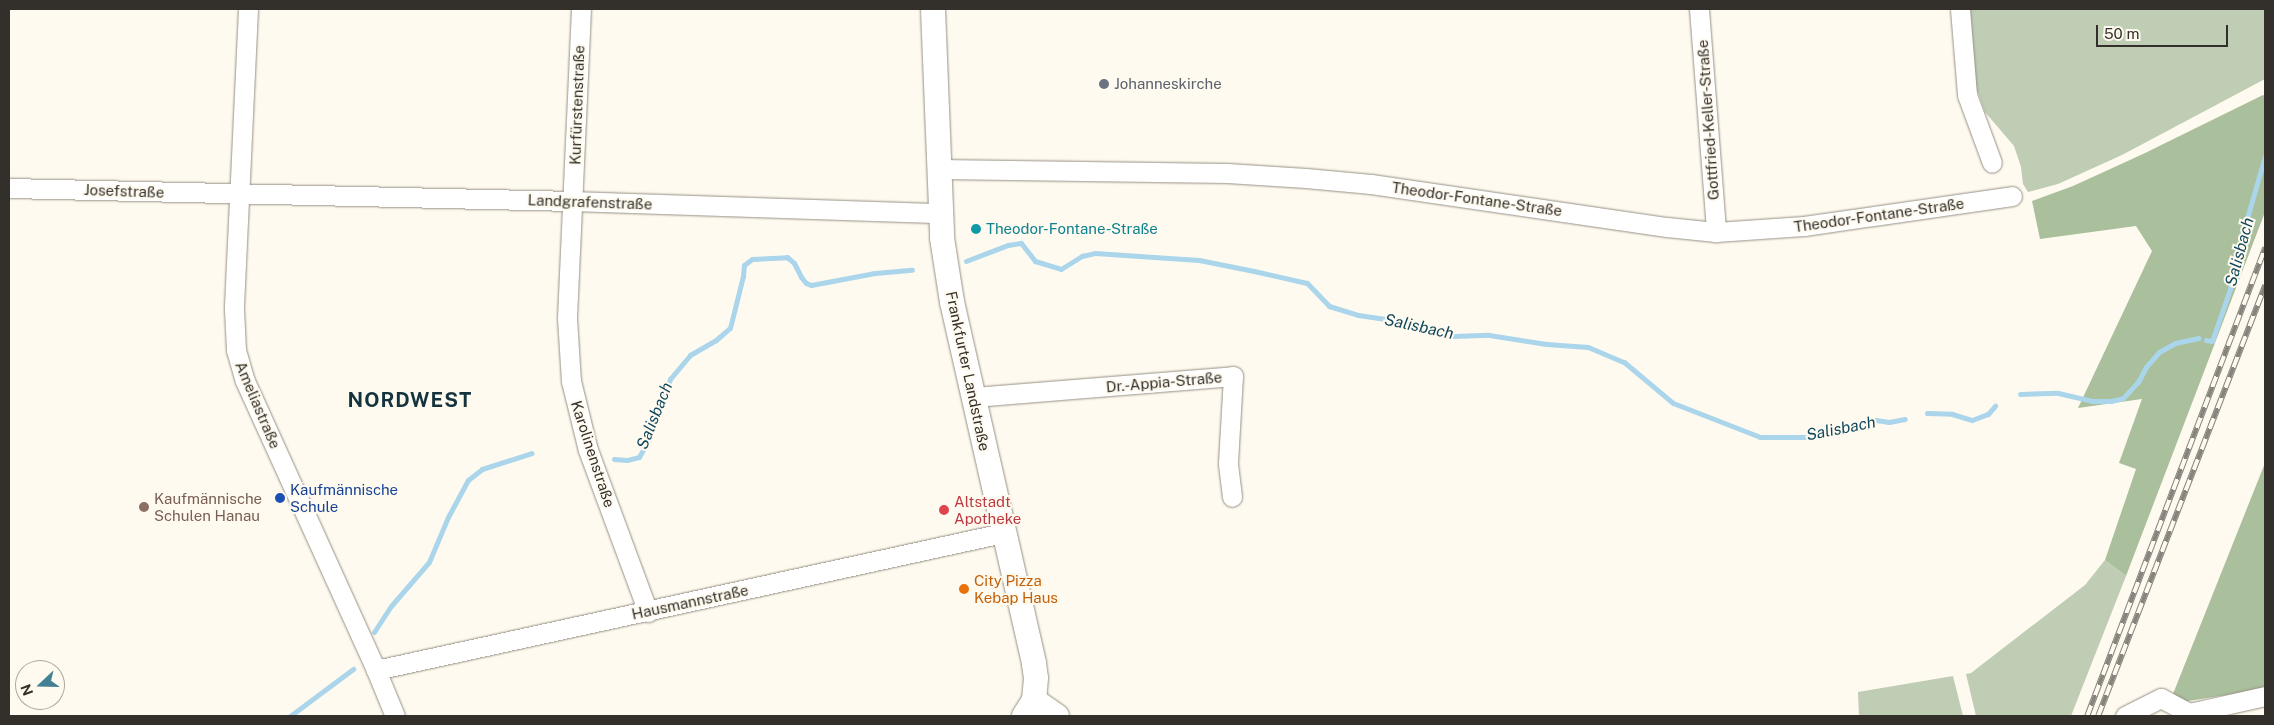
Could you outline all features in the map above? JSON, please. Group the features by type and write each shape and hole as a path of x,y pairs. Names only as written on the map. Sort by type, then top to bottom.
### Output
{"main road":[{"name":"Frankfurter Landstraße","path":"933,9 940,213 952,302 1034,664 1036,678 1029,708 1057,716"}],"street":[{"name":"Ameliastraße","path":"248,9 234,309 236,350 240,367 395,716"},
{"name":"Kurfürstenstraße","path":"573,201 581,9"},
{"name":"Gottfried-Keller-Straße","path":"1699,9 1716,232"},
{"path":"1960,9 1967,95 1992,163"},
{"name":"Theodor-Fontane-Straße","path":"939,169 1227,173 1306,178 1371,184 1658,226 1716,232 1804,226 2012,196"},
{"name":"Josefstraße","path":"9,188 239,194"},
{"name":"Landgrafenstraße","path":"239,194 573,201 940,213"},
{"name":"Karolinenstraße","path":"573,201 567,318 571,381 588,450 648,612"},
{"name":"Dr.-Appia-Straße","path":"974,397 1233,376 1228,464 1232,498"},
{"name":"Hausmannstraße","path":"376,670 648,612 1003,532"},
{"path":"2125,716 2161,698 2189,713 2265,696"}],"green space":[{"path":"1970,9 2265,9 2265,79 2122,155 2058,184 2028,192 2023,184 2021,167 2014,146 1985,112 1976,87"},
{"path":"2263,95 2265,96 2265,212 2126,576 2105,560 2136,469 2119,463 2142,399 2078,408 2152,251 2136,226 2040,239 2032,201 2073,186 2143,154"},
{"path":"2265,463 2265,689 2169,704"},
{"path":"2105,560 2126,576 2071,716 1976,716 1966,674 1971,673 2085,585"},
{"path":"1953,676 1963,716 1859,716 1858,692"}],"waterway":[{"name":"Salisbach","path":"2206,340 2212,341 2230,289 2243,232 2265,156"},
{"name":"Salisbach","path":"966,261 1008,245 1021,243 1035,261 1061,269 1082,256 1095,253 1199,260 1254,271 1307,283 1329,306 1358,315 1407,322 1453,336 1489,335 1546,344 1588,347 1624,362 1673,403 1760,437 1812,437 1853,428 1876,420 1889,422 1905,419"},
{"name":"Salisbach","path":"614,459 627,460 639,457 649,439 670,379 690,355 716,340 730,328 744,265 752,259 787,257 794,263 806,283 811,285 875,273 912,270"},
{"name":"Salisbach","path":"2020,394 2058,393 2092,401 2111,401 2123,398 2138,382 2146,367 2159,352 2175,343 2198,338"},
{"name":"Salisbach","path":"1927,413 1952,414 1972,420 1988,414 1995,406"},
{"name":"Salisbach","path":"374,632 391,606 429,562 448,517 468,480 482,469 532,453"},
{"name":"Salisbach","path":"290,716 353,669"}],"railway":[{"path":"2087,716 2265,248"},
{"path":"2098,716 2265,285"}],"place":[{"name":"Johanneskirche","path":"1104,84"},
{"name":"Theodor-Fontane-Straße","path":"976,229"},
{"name":"Kaufmännische Schule","path":"280,498"},
{"name":"Kaufmännische Schulen Hanau","path":"144,507"},
{"name":"Altstadt Apotheke","path":"944,510"},
{"name":"City Pizza Kebap Haus","path":"964,589"}],"district":[{"name":"NORDWEST","path":"410,400"}]}
